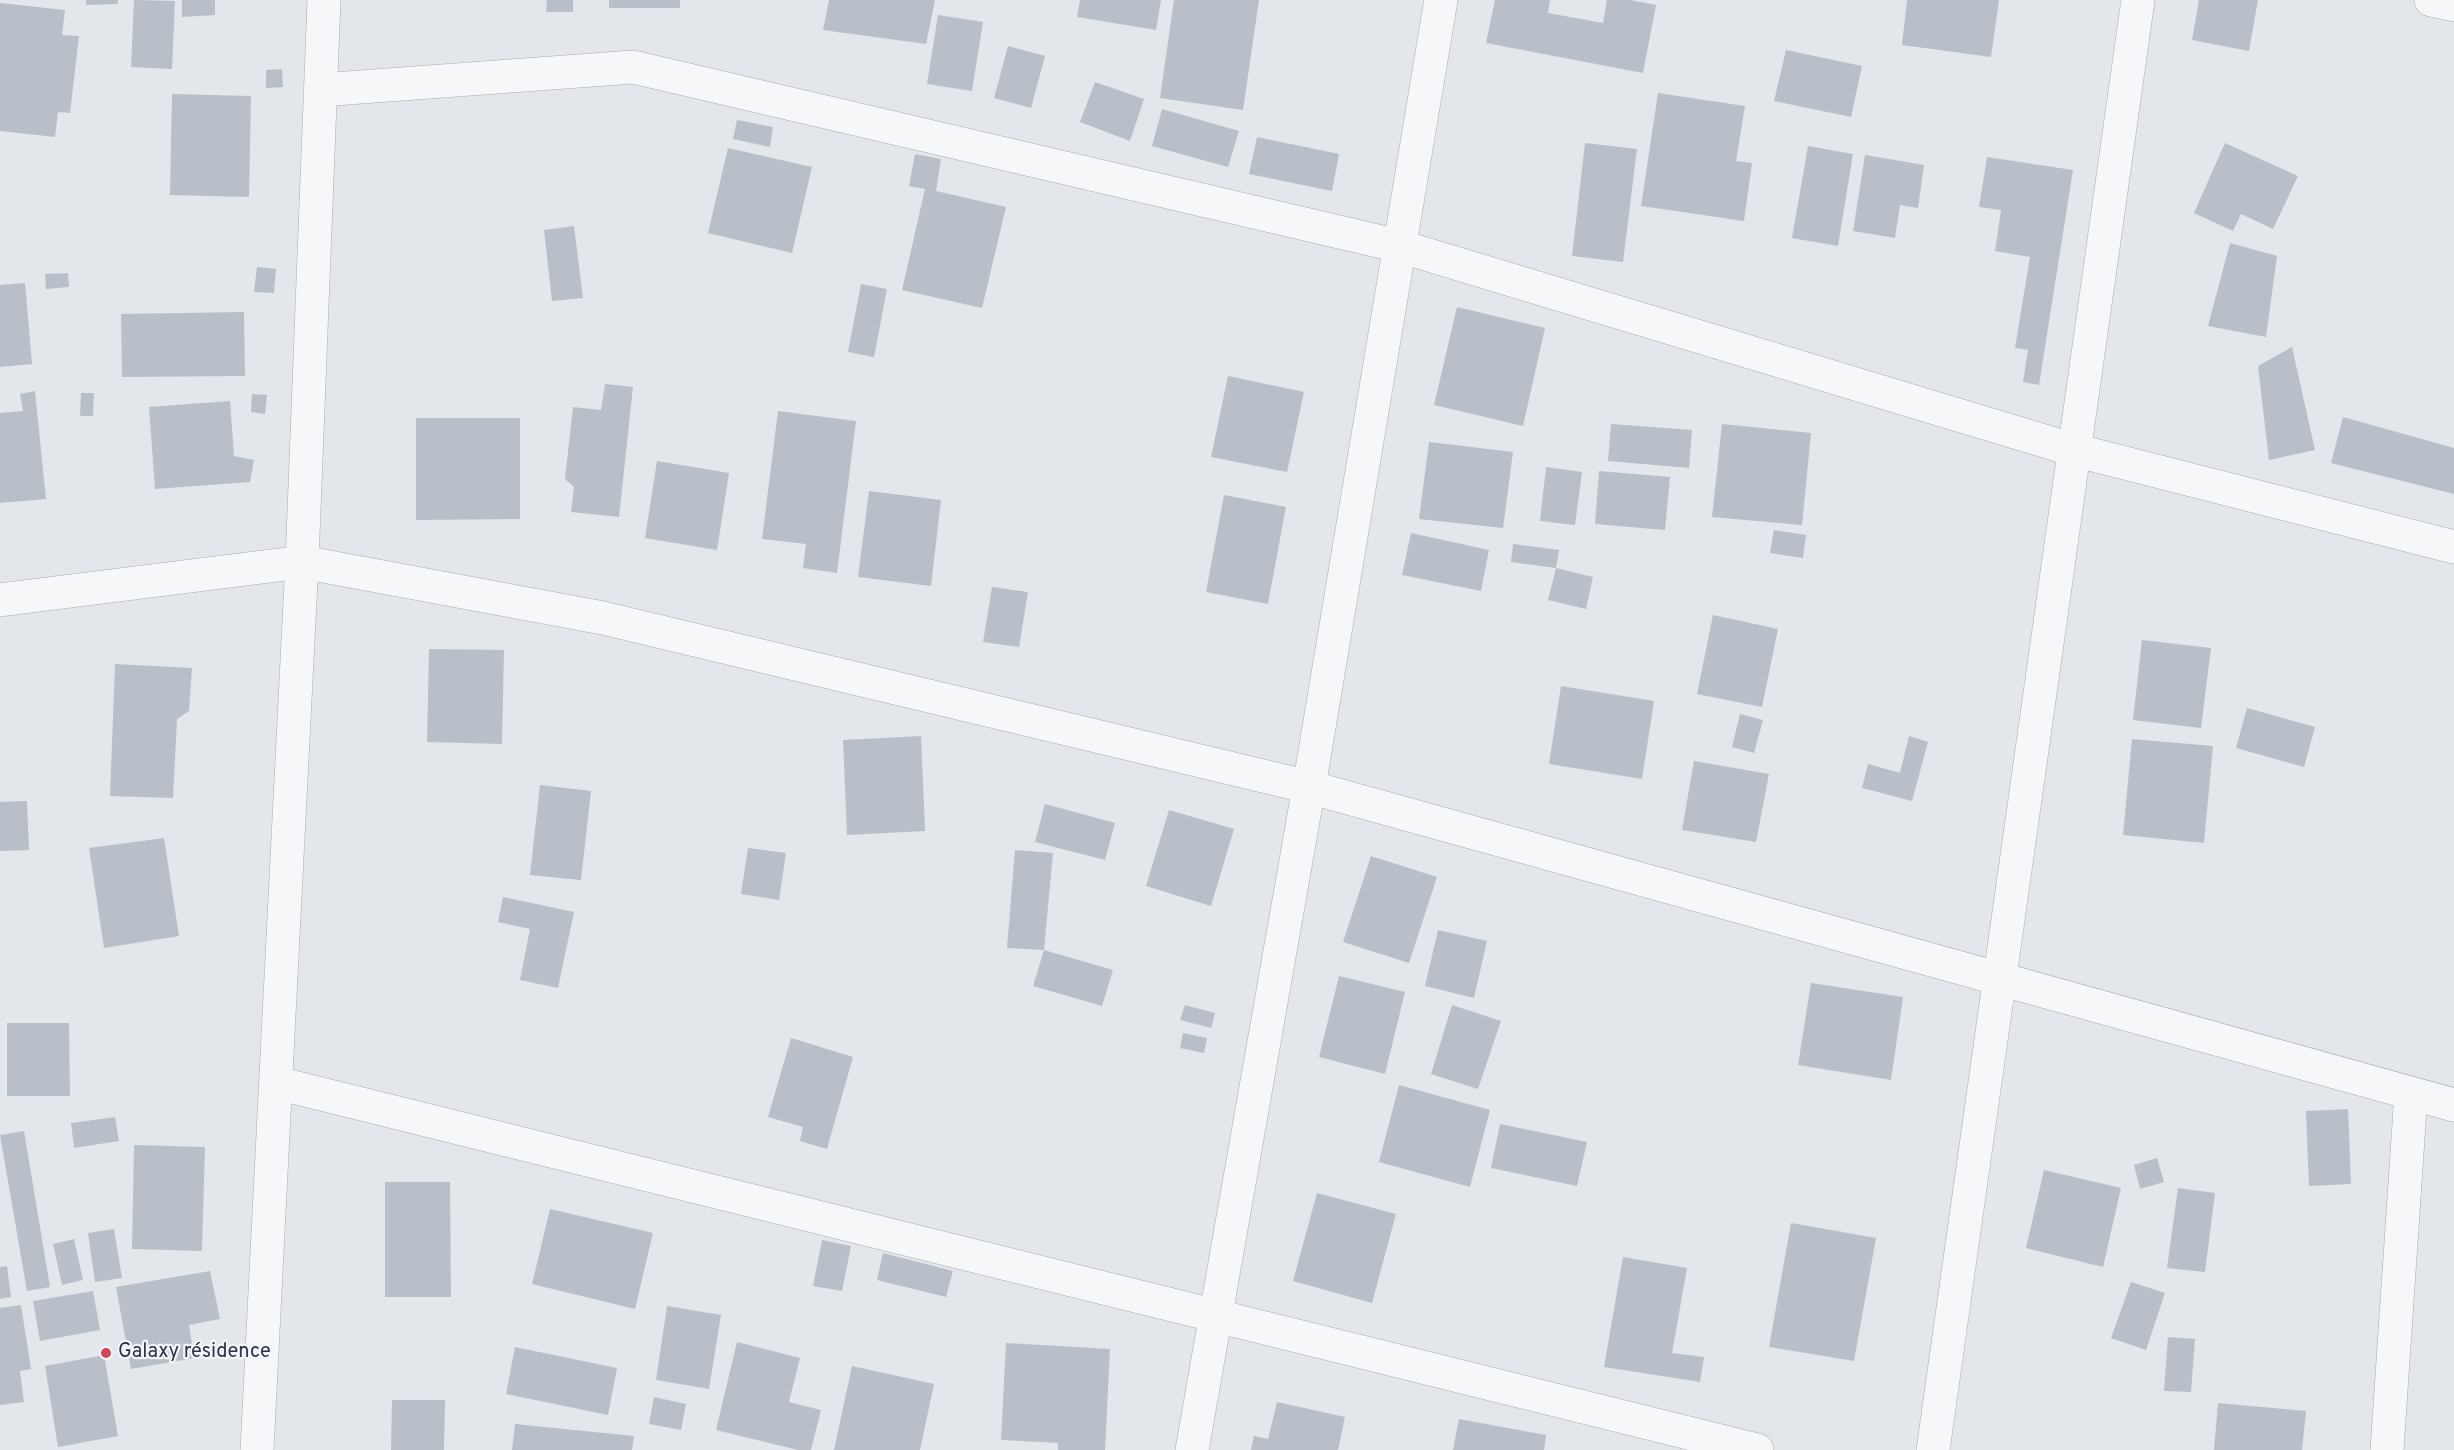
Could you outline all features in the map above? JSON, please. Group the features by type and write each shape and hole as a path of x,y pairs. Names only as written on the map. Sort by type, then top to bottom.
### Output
{"street":[{"path":"257,1450 302,562 324,0"},
{"path":"1192,1450 1309,787 1441,0"},
{"path":"1933,1450 2138,0"},
{"path":"2431,0 2454,5"},
{"path":"320,90 633,67 1399,246 2074,450 2454,547"},
{"path":"0,600 302,562 603,618 1309,787 2454,1105"},
{"path":"277,1083 1757,1450"},
{"path":"2387,1450 2411,1094"}],"building":[{"path":"86,0 118,0 118,4 86,5"},
{"path":"134,0 175,1 172,69 131,67"},
{"path":"182,0 215,0 215,15 182,17"},
{"path":"547,0 573,0 573,12 546,12"},
{"path":"609,0 680,0 680,8 609,8"},
{"path":"829,0 935,0 926,44 823,30"},
{"path":"1080,0 1161,0 1156,30 1077,17"},
{"path":"1174,0 1259,0 1243,110 1160,98"},
{"path":"1495,0 1550,0 1548,13 1603,23 1607,0 1630,0 1656,5 1643,73 1486,43"},
{"path":"1907,0 1999,0 1991,57 1902,45"},
{"path":"2199,0 2258,0 2249,51 2192,40"},
{"path":"0,3 65,10 62,35 79,36 70,113 58,112 55,137 0,131"},
{"path":"938,15 983,22 972,91 927,84"},
{"path":"1008,46 1045,56 1031,108 994,98"},
{"path":"1786,50 1862,66 1851,117 1774,101"},
{"path":"282,69 283,87 266,88 266,70"},
{"path":"1095,82 1144,99 1130,141 1080,122"},
{"path":"1658,93 1745,106 1736,161 1752,163 1744,221 1641,206"},
{"path":"172,94 251,96 249,197 170,195"},
{"path":"1162,109 1239,131 1228,167 1152,146"},
{"path":"737,120 773,127 770,147 733,139"},
{"path":"1257,137 1339,154 1332,191 1249,174"},
{"path":"1585,143 1637,149 1623,262 1572,256"},
{"path":"2225,143 2298,176 2273,229 2241,214 2233,231 2194,213"},
{"path":"1808,146 1853,154 1838,246 1792,238"},
{"path":"728,148 812,167 792,253 708,233"},
{"path":"915,154 941,159 936,191 1006,207 982,308 902,290 925,189 909,186"},
{"path":"1865,155 1924,165 1918,208 1900,205 1895,238 1853,231"},
{"path":"1987,157 2073,170 2039,385 2023,382 2028,350 2015,348 2030,257 1995,251 2001,210 1979,207"},
{"path":"574,226 583,298 552,301 544,230"},
{"path":"2230,243 2277,256 2266,337 2208,326"},
{"path":"257,267 276,269 274,293 254,292"},
{"path":"68,273 69,287 46,289 45,274"},
{"path":"25,283 32,364 0,367 0,285"},
{"path":"861,284 887,289 874,357 848,352"},
{"path":"1457,307 1545,328 1523,426 1434,405"},
{"path":"244,312 245,376 122,377 121,314"},
{"path":"2292,347 2315,450 2269,460 2258,366"},
{"path":"1228,376 1304,392 1287,472 1211,457"},
{"path":"605,384 633,387 619,517 571,512 574,487 565,479 573,407 601,410"},
{"path":"35,391 46,499 0,503 0,413 23,411 20,394"},
{"path":"81,393 94,393 93,416 80,416"},
{"path":"252,394 267,395 265,414 251,412"},
{"path":"230,401 234,456 254,460 250,482 155,489 149,407"},
{"path":"778,411 856,421 837,573 803,568 806,544 762,539"},
{"path":"2343,417 2454,448 2454,494 2331,463"},
{"path":"416,418 520,418 520,519 416,520"},
{"path":"1611,424 1692,430 1689,468 1608,461"},
{"path":"1722,424 1811,433 1802,525 1712,517"},
{"path":"1429,442 1513,452 1503,528 1419,519"},
{"path":"657,461 729,473 717,550 645,538"},
{"path":"1546,467 1582,472 1575,525 1540,521"},
{"path":"1599,471 1670,477 1665,530 1595,524"},
{"path":"869,491 941,500 931,586 858,577"},
{"path":"1224,495 1286,507 1268,604 1206,592"},
{"path":"1774,530 1806,535 1803,558 1770,553"},
{"path":"1411,533 1489,550 1481,591 1402,575"},
{"path":"1513,544 1559,550 1556,568 1511,562"},
{"path":"1556,568 1593,577 1586,609 1548,600"},
{"path":"992,587 1028,592 1019,647 983,642"},
{"path":"1713,615 1778,629 1762,707 1697,694"},
{"path":"2142,640 2211,648 2201,728 2133,720"},
{"path":"429,649 504,650 502,744 427,742"},
{"path":"115,664 192,668 189,711 177,719 173,798 110,796"},
{"path":"1561,686 1654,701 1642,779 1549,764"},
{"path":"2247,708 2315,727 2304,767 2236,748"},
{"path":"1740,714 1763,720 1754,753 1732,747"},
{"path":"921,736 925,831 847,835 843,740"},
{"path":"1909,736 1928,742 1912,801 1862,788 1868,764 1900,773"},
{"path":"2132,739 2213,746 2204,843 2123,835"},
{"path":"1694,761 1769,774 1756,842 1682,830"},
{"path":"540,785 591,791 581,880 530,875"},
{"path":"27,801 29,850 0,851 0,802"},
{"path":"1045,804 1115,823 1105,860 1035,842"},
{"path":"1169,810 1234,829 1211,906 1146,886"},
{"path":"164,838 179,936 104,948 89,848"},
{"path":"748,848 786,853 779,900 741,894"},
{"path":"1015,850 1053,853 1044,950 1007,948"},
{"path":"1371,856 1437,877 1409,963 1343,942"},
{"path":"503,897 574,912 558,988 520,980 530,929 498,922"},
{"path":"1438,930 1487,941 1474,998 1425,986"},
{"path":"1044,950 1113,970 1102,1006 1033,986"},
{"path":"1339,976 1405,992 1385,1074 1319,1057"},
{"path":"1811,983 1903,997 1891,1080 1798,1065"},
{"path":"1185,1005 1215,1013 1211,1028 1180,1020"},
{"path":"1452,1005 1501,1021 1478,1089 1431,1074"},
{"path":"7,1023 69,1023 70,1096 7,1096"},
{"path":"1183,1033 1207,1038 1204,1053 1180,1048"},
{"path":"791,1038 853,1057 827,1149 800,1141 803,1127 768,1117"},
{"path":"1399,1085 1490,1110 1470,1187 1379,1162"},
{"path":"2348,1109 2351,1184 2309,1186 2306,1111"},
{"path":"115,1117 119,1141 74,1148 71,1123"},
{"path":"1500,1124 1587,1142 1577,1186 1491,1168"},
{"path":"24,1131 50,1287 27,1291 0,1135"},
{"path":"134,1145 205,1147 202,1251 132,1249"},
{"path":"2157,1158 2164,1182 2140,1189 2134,1165"},
{"path":"2044,1170 2121,1188 2103,1267 2026,1248"},
{"path":"385,1182 450,1182 451,1297 385,1297"},
{"path":"2178,1188 2215,1193 2205,1272 2167,1268"},
{"path":"1317,1193 1396,1214 1372,1303 1293,1281"},
{"path":"550,1209 653,1233 635,1309 532,1284"},
{"path":"1791,1223 1876,1238 1854,1361 1769,1347"},
{"path":"114,1229 122,1278 95,1282 88,1233"},
{"path":"74,1239 83,1280 62,1285 53,1244"},
{"path":"822,1240 851,1246 842,1291 813,1286"},
{"path":"883,1253 953,1271 946,1297 877,1280"},
{"path":"1623,1257 1687,1268 1672,1353 1704,1357 1700,1382 1604,1367"},
{"path":"7,1266 11,1297 0,1299 0,1267"},
{"path":"210,1271 220,1319 189,1325 194,1358 131,1369 116,1287"},
{"path":"2131,1282 2165,1293 2146,1350 2111,1338"},
{"path":"93,1291 100,1330 40,1341 33,1301"},
{"path":"21,1305 31,1369 20,1371 24,1402 0,1405 0,1308"},
{"path":"667,1306 721,1315 709,1389 656,1380"},
{"path":"2168,1337 2195,1339 2191,1392 2164,1391"},
{"path":"737,1342 800,1358 789,1402 821,1410 811,1450 798,1450 716,1430"},
{"path":"1006,1343 1110,1349 1105,1450 1058,1450 1058,1443 1001,1440"},
{"path":"515,1347 617,1368 608,1415 506,1394"},
{"path":"104,1355 118,1436 58,1447 45,1366"},
{"path":"852,1366 934,1384 920,1450 834,1450"},
{"path":"654,1397 686,1404 681,1430 649,1424"},
{"path":"392,1400 445,1400 444,1450 391,1450"},
{"path":"1277,1402 1345,1417 1338,1450 1251,1450 1254,1436 1268,1439"},
{"path":"2218,1403 2306,1411 2302,1450 2214,1450"},
{"path":"1459,1419 1546,1435 1544,1450 1453,1450"},
{"path":"515,1424 634,1436 632,1450 512,1450"}],"place":[{"name":"Galaxy résidence","path":"106,1353"}]}
